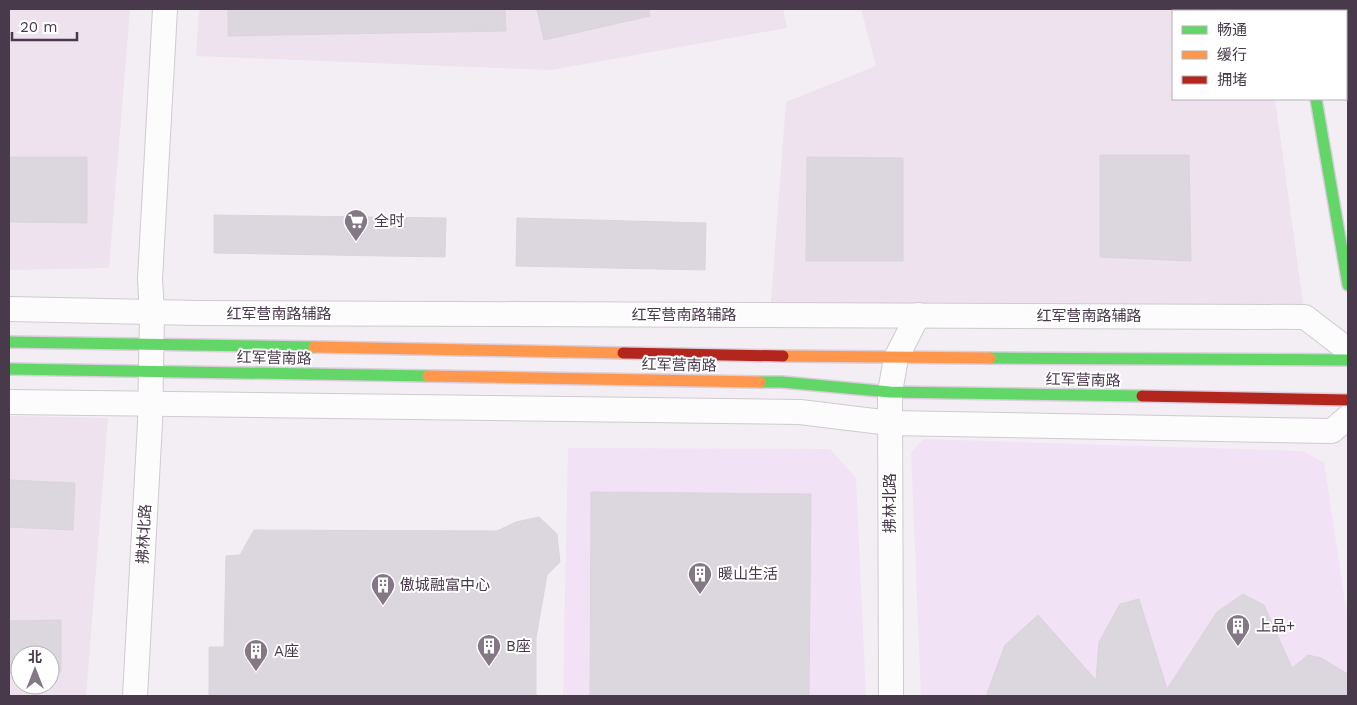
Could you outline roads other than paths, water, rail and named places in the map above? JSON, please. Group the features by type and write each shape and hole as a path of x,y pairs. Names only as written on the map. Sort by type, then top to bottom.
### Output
{"main road":[{"path":"1316,100 1348,285"},
{"path":"1334,203 1348,221"},
{"name":"红军营南路","path":"9,342 896,358 1348,360"},
{"path":"1267,359 1273,370"},
{"name":"红军营南路","path":"9,368 782,382 890,392 1269,394 1348,400"}],"street":[{"name":"拂林北路","path":"135,696 150,404 152,313 150,279 165,9"},
{"name":"红军营南路辅路","path":"9,309 152,313 1304,317 1348,350"},
{"name":"拂林北路","path":"891,696 890,392 896,358 918,316"},
{"path":"9,402 800,412 890,423 1332,430 1348,417"}],"railway":[{"path":"1347,56 1348,63"}],"place":[{"name":"全时","path":"356,242"},
{"name":"暖山生活","path":"700,595"},
{"name":"傲城融富中心","path":"383,606"},
{"name":"上品+","path":"1238,647"},
{"name":"B座","path":"489,667"},
{"name":"A座","path":"256,672"}]}
